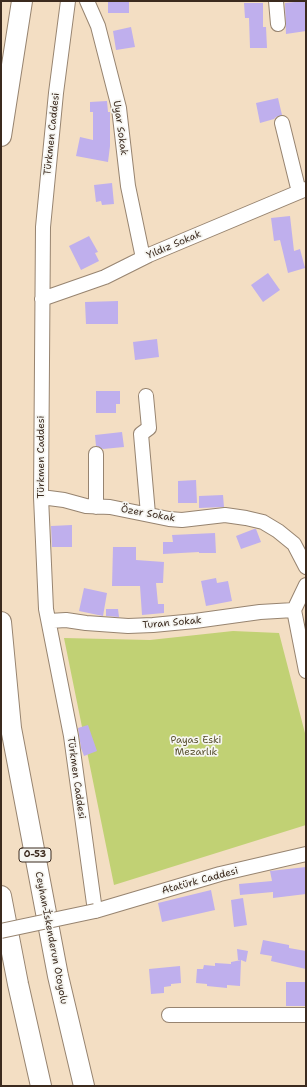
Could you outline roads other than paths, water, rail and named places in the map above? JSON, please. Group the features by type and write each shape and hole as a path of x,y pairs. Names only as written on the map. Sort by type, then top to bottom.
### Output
{"highway":[{"path":"1,136 22,1"},
{"name":"Ceyhan-İskenderun Otoyolu","path":"1,622 11,728 58,976 84,1086"},
{"path":"1,896 18,984 42,1086"}],"street":[{"name":"Türkmen Caddesi","path":"68,1 56,93 43,227 41,497 46,609 70,736 95,911"},
{"name":"Uyar Sokak","path":"87,1 98,26 119,108 128,186 143,258"},
{"path":"276,1 278,24"},
{"path":"282,123 302,191"},
{"name":"Yıldız Sokak","path":"42,299 104,277 143,258 302,191"},
{"path":"146,396 149,428 141,434 148,514"},
{"path":"96,454 96,507"},
{"name":"Özer Sokak","path":"41,497 64,500 86,506 110,507 148,514 156,518 182,520 225,515 263,522 278,531 294,544 306,567"},
{"path":"306,585 294,610 306,671"},
{"name":"Turan Sokak","path":"49,621 66,620 128,626 153,625 260,612 294,610"},
{"name":"Atatürk Caddesi","path":"1,931 95,911 220,874 306,854"},
{"path":"169,1015 306,1015"}],"park label":[{"name":"Payas Eski Mezarlık","path":"196,746"}]}
